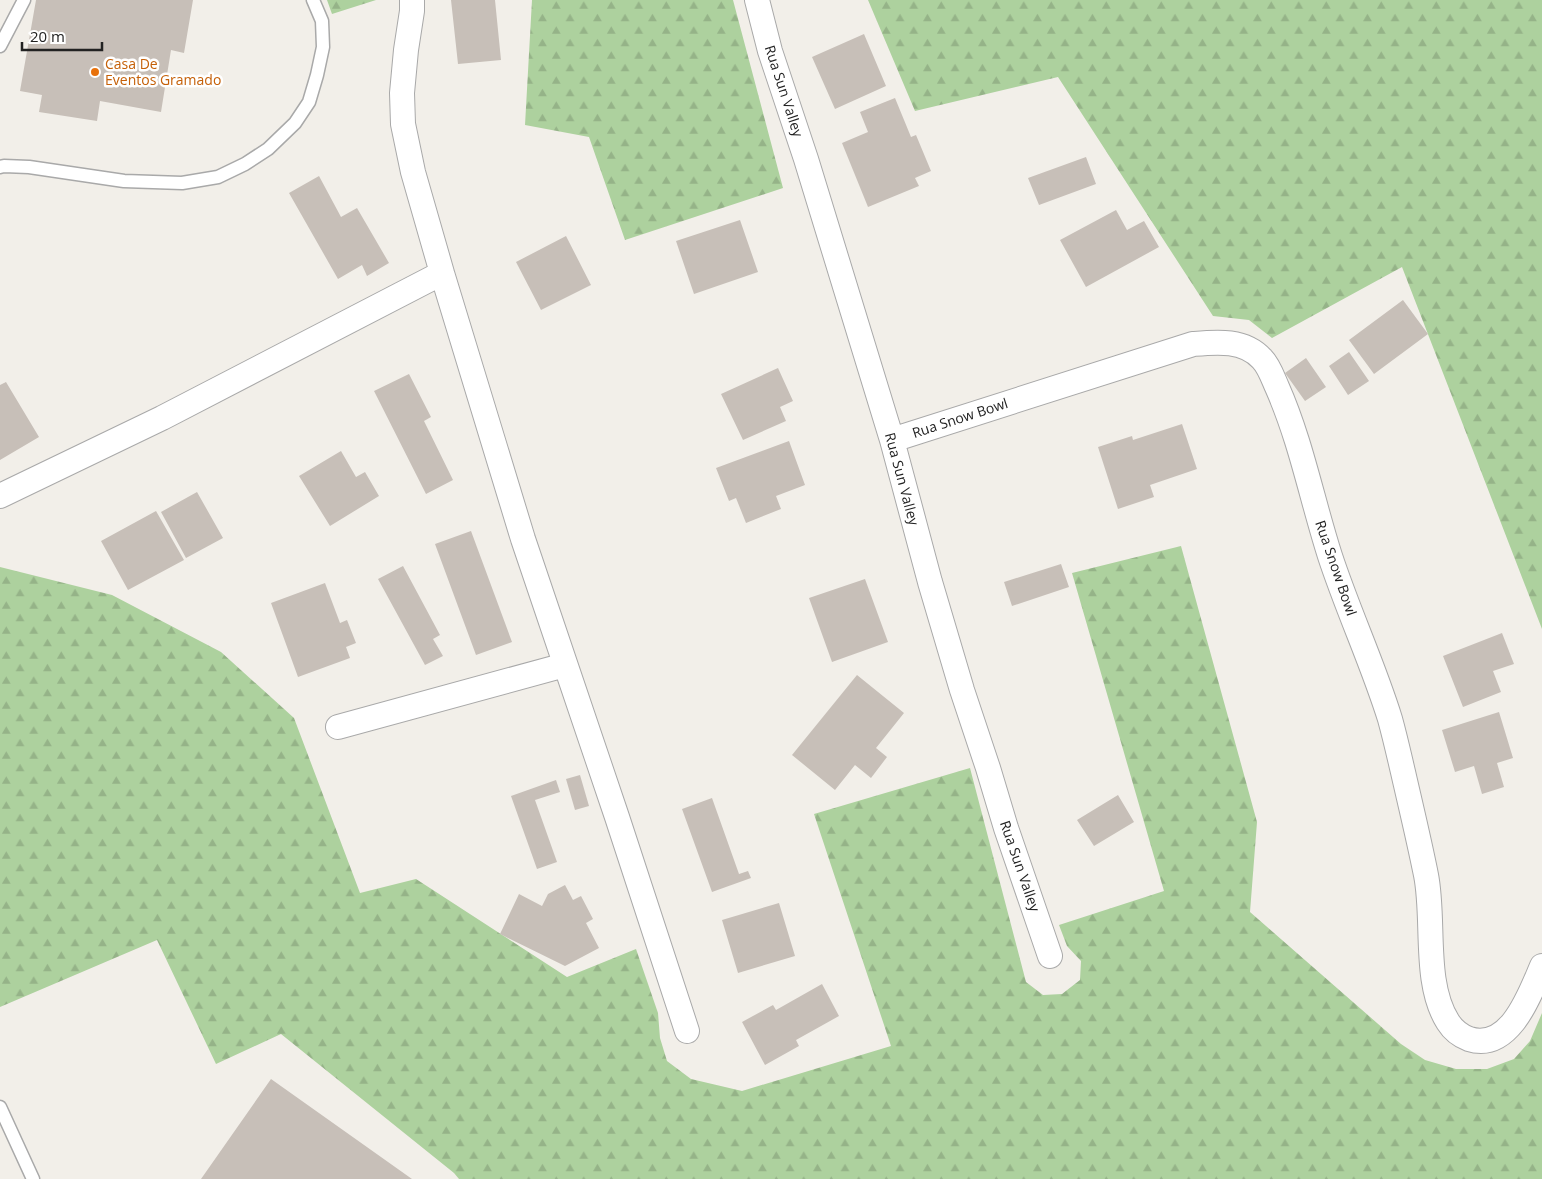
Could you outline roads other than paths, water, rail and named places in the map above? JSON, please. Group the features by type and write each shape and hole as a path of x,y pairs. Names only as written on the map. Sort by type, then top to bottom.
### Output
{"street":[{"path":"412,0 402,93 403,124 413,172 523,539 687,1031"},
{"name":"Rua Sun Valley","path":"757,0 770,51 806,159 892,440 930,582 962,690 1006,828 1050,956"},
{"path":"0,496 162,418 442,273"},
{"name":"Rua Snow Bowl","path":"892,440 1193,344 1220,342 1242,346 1262,359 1270,371 1288,411 1330,558 1390,720 1419,838 1428,886 1435,988 1441,1008 1450,1024 1463,1036 1478,1042 1492,1039 1504,1032 1517,1018 1542,966"},
{"path":"338,727 565,665"}],"lane":[{"path":"0,46 24,0"},
{"path":"1,166 29,167 124,181 182,183 218,177 246,164 268,149 295,123 308,102 317,75 323,47 322,21 313,0"},
{"path":"0,1107 33,1179"}],"place":[{"name":"Casa De Eventos Gramado","path":"95,72"}]}
